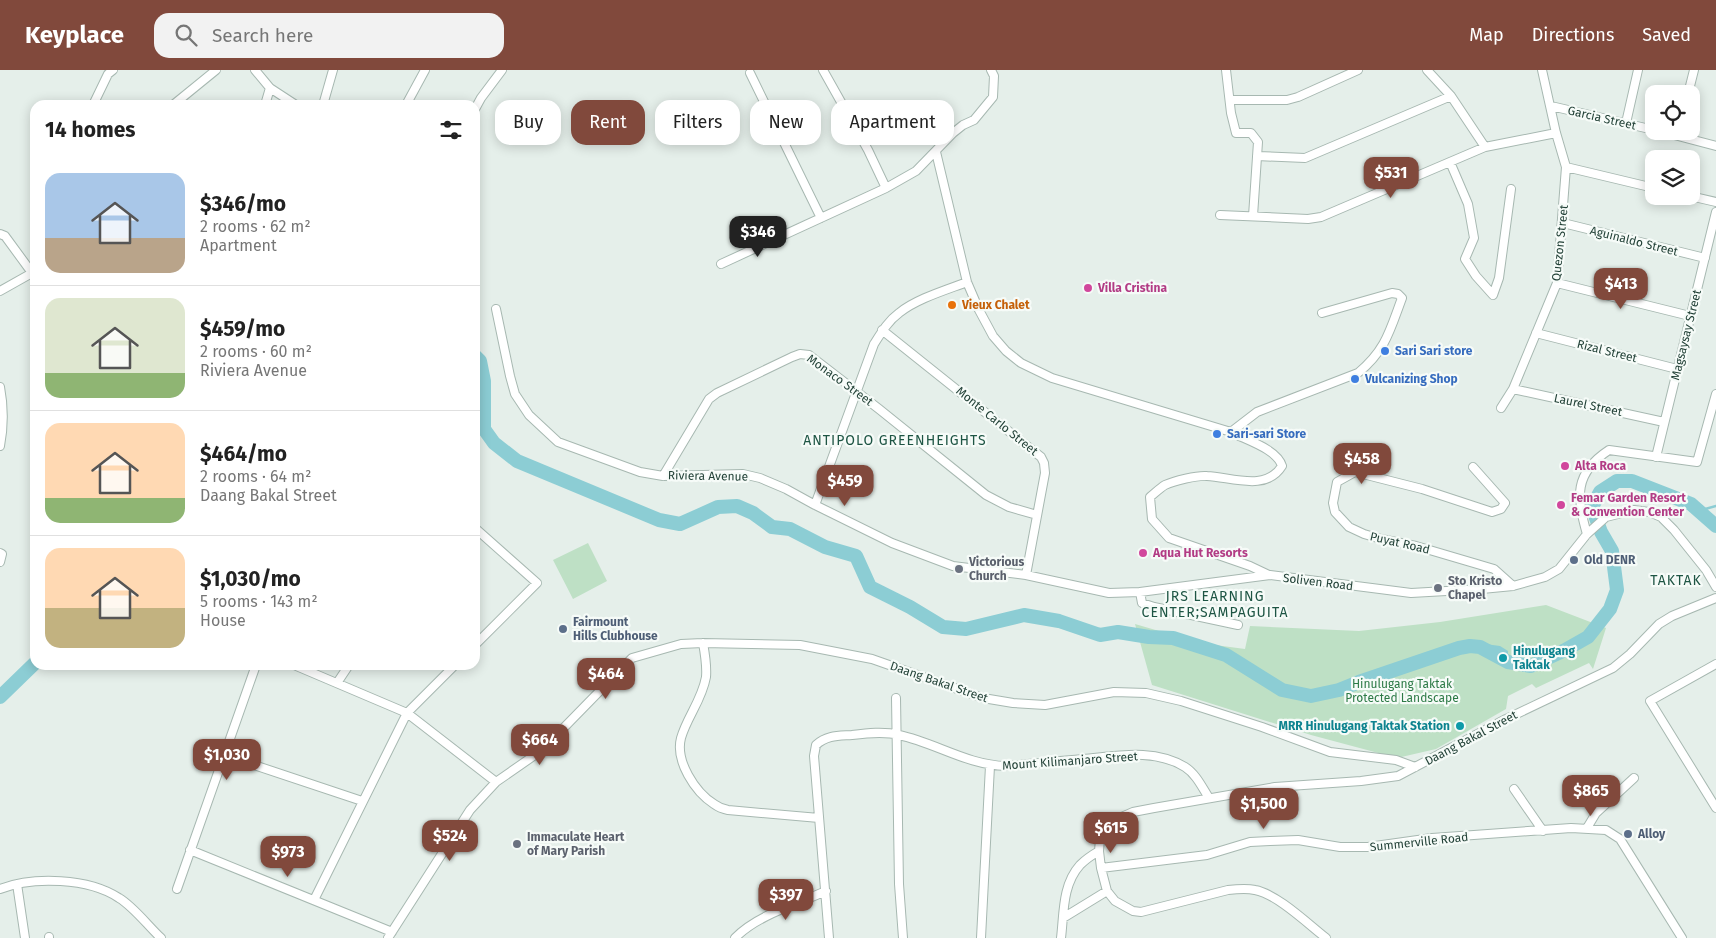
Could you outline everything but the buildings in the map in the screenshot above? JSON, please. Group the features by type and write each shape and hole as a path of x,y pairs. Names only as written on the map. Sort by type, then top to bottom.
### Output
{"street":[{"path":"179,100 216,70"},
{"path":"255,70 270,88 288,100"},
{"path":"324,100 332,70"},
{"path":"409,100 425,70"},
{"path":"480,100 502,70"},
{"path":"823,70 868,150 886,188"},
{"path":"721,264 758,245 886,188 916,171 953,133 963,125 974,120 993,97 994,76 991,70"},
{"path":"1226,70 1231,113 1236,133 1252,134 1258,142 1253,216"},
{"path":"1230,100 1287,100 1298,97 1358,70"},
{"path":"1427,70 1451,96 1485,147"},
{"name":"Quezon Street","path":"1501,408 1513,389 1557,283 1566,167 1556,133 1542,70"},
{"path":"1626,123 1638,70"},
{"path":"1690,85 1694,70"},
{"path":"95,100 108,71"},
{"path":"750,73 822,218"},
{"path":"266,100 270,88"},
{"path":"1257,156 1304,158 1451,96"},
{"name":"Garcia Street","path":"1550,106 1645,128"},
{"path":"1220,215 1308,219 1322,217 1485,147 1556,133"},
{"path":"1697,140 1716,146"},
{"path":"936,152 967,282 993,336 1006,351 1021,363 1052,378 1231,432 1252,441 1276,455 1280,460 1282,466 1277,475 1268,480 1252,481 1205,476 1166,485 1150,497 1152,519 1169,538 1250,566 1270,575"},
{"path":"1450,162 1468,204 1474,238 1465,258 1476,276 1493,294 1498,278 1511,189"},
{"path":"1566,167 1645,186"},
{"path":"1700,198 1716,202"},
{"name":"Magsaysay Street","path":"1656,457 1716,212"},
{"name":"Aguinaldo Street","path":"1563,224 1705,258"},
{"path":"0,234 5,236 30,271"},
{"path":"0,291 30,276"},
{"path":"815,505 874,344 882,330 899,312 922,300 967,282"},
{"path":"1557,283 1690,316"},
{"path":"1231,432 1257,412 1358,373 1372,361 1384,346 1402,298 1398,294 1392,293 1322,314"},
{"name":"Riviera Avenue","path":"496,309 515,394 529,415 558,442 640,472 663,476 743,474 760,478 786,488 815,505 892,543 953,566 1026,575"},
{"name":"Monte Carlo Street","path":"882,330 1041,456 1044,463 1044,474 1026,575"},
{"name":"Rizal Street","path":"1536,333 1677,369"},
{"name":"Monaco Street","path":"663,476 710,399 717,393 792,357 800,354 810,355 986,495 1009,507 1037,515"},
{"path":"0,387 4,407 0,446"},
{"name":"Laurel Street","path":"1513,389 1664,422"},
{"path":"1588,532 1582,517 1579,491 1584,476 1594,460 1609,450 1697,462 1716,394"},
{"name":"Puyat Road","path":"1473,467 1505,503 1500,509 1492,512 1422,489 1355,472 1337,482 1332,503 1335,512 1349,527 1364,534 1416,546 1494,569 1513,586"},
{"name":"Soliven Road","path":"1026,575 1109,593 1140,592 1270,575 1411,593 1513,586 1545,577 1559,569 1588,532 1606,517 1634,510 1649,512 1661,517 1690,549 1716,587"},
{"path":"480,532 538,583 480,640"},
{"path":"1140,592 1142,603 1238,625"},
{"name":"Daang Bakal Street","path":"390,935 470,810 496,782 542,750 632,658 681,644 703,642 800,645 872,659 983,698 1013,704 1045,705 1114,692 1146,693 1181,701 1262,727 1330,752 1396,760 1415,767 1499,722 1612,668 1630,654 1659,624 1679,612 1716,598"},
{"path":"703,642 706,677 700,697 681,740 680,752 692,780 701,793 714,805 728,810 819,818 829,938"},
{"path":"1716,664 1650,701 1716,808"},
{"path":"176,889 254,670"},
{"path":"306,670 407,713 496,782"},
{"path":"337,683 346,670"},
{"path":"314,900 407,713 450,670"},
{"path":"896,698 898,884 903,938"},
{"name":"Mount Kilimanjaro Street","path":"819,818 814,756 816,745 832,736 868,733 897,734 976,763 990,766 1121,755 1155,756 1187,768 1194,774 1209,798"},
{"path":"224,755 362,801"},
{"path":"982,938 990,766"},
{"path":"1326,938 1271,896 1257,890 1242,888 1228,890 1141,912 1133,911 1115,901 1107,890 1101,868 1100,839 1117,819 1133,812 1274,787 1361,781 1398,776 1415,767"},
{"path":"1587,828 1596,813 1634,778"},
{"path":"1514,789 1542,831"},
{"name":"Summerville Road","path":"1101,868 1208,855 1250,842 1298,840 1340,847 1368,847 1432,838 1587,828 1606,830 1620,839 1682,938"},
{"path":"190,850 314,900 390,935"},
{"path":"1062,938 1066,896 1071,878 1081,864 1099,851"},
{"path":"0,888 49,880 98,888 120,898 160,938"},
{"path":"17,884 25,938"},
{"path":"1063,918 1107,890"},
{"path":"735,938 746,928 760,920 826,891"}],"green space":[{"path":"588,543 607,581 573,599 553,560"},
{"name":"Hinulugang Taktak Protected Landscape","path":"1546,605 1606,628 1593,669 1589,663 1536,688 1532,684 1508,696 1506,709 1436,749 1397,758 1311,735 1152,685 1135,624 1200,643 1245,649 1250,626 1359,631 1440,622"}],"water":[{"path":"1471,642 1500,646 1508,651 1508,662 1505,667 1480,650 1459,648"}],"waterway":[{"path":"480,361 484,381 484,429 494,443 517,461 659,520 680,524 718,507 737,506 753,513 772,527 790,529 825,547 856,556 870,587 910,607 943,627 966,629 1024,615 1059,621 1100,635 1118,632 1149,637 1173,638 1226,655 1282,690 1311,696 1339,690 1459,648 1470,646 1480,647 1508,662 1531,666 1588,637 1610,609 1617,590 1612,551 1601,532 1592,507 1600,492 1617,481 1632,481 1691,504 1716,526"},
{"path":"1698,511 1716,506"},
{"path":"0,697 30,668"}],"place":[{"name":"Villa Cristina","path":"1088,288"},
{"name":"Vieux Chalet","path":"952,305"},
{"name":"Sari Sari store","path":"1385,351"},
{"name":"Vulcanizing Shop","path":"1355,379"},
{"name":"Sari-sari Store","path":"1217,434"},
{"name":"Alta Roca","path":"1565,466"},
{"name":"Femar Garden Resort & Convention Center","path":"1561,505"},
{"name":"Aqua Hut Resorts","path":"1143,553"},
{"name":"Old DENR","path":"1574,560"},
{"name":"Victorious Church","path":"959,569"},
{"name":"Sto Kristo Chapel","path":"1438,588"},
{"name":"Fairmount Hills Clubhouse","path":"563,629"},
{"name":"Hinulugang Taktak","path":"1503,658"},
{"name":"MRR Hinulugang Taktak Station","path":"1460,726"},
{"name":"Alloy","path":"1628,834"},
{"name":"Immaculate Heart of Mary Parish","path":"517,844"}],"district":[{"name":"ANTIPOLO GREENHEIGHTS","path":"895,440"},
{"name":"TAKTAK","path":"1676,580"},
{"name":"JRS LEARNING CENTER;SAMPAGUITA","path":"1215,604"}]}
